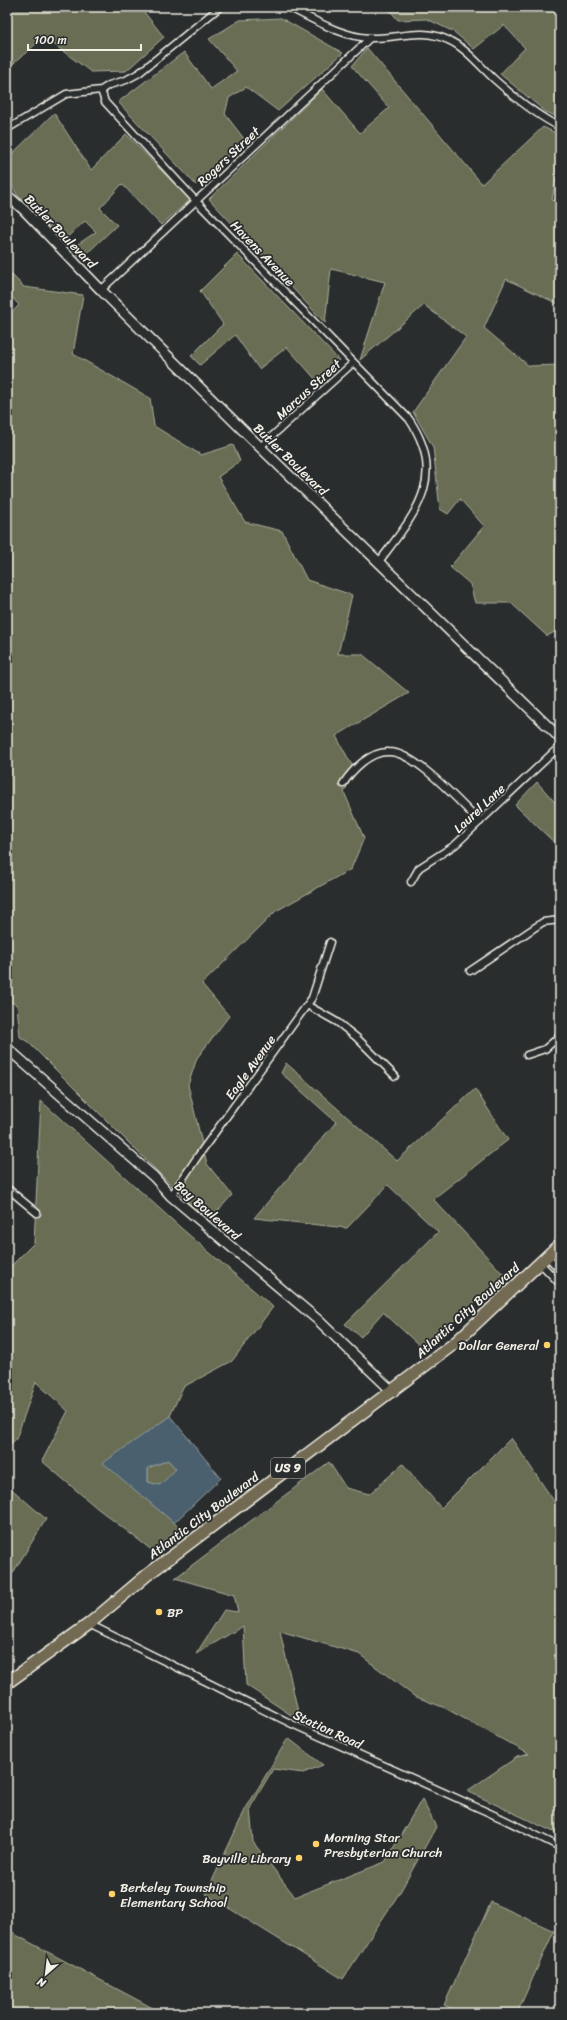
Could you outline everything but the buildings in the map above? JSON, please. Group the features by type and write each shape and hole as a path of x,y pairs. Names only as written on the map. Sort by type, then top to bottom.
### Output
{"highway":[{"name":"Atlantic City Boulevard","path":"9,1677 89,1624 153,1571 393,1392 455,1343 560,1244"}],"street":[{"path":"7,130 66,94 101,90 108,85 126,80 139,73 220,7"},
{"path":"288,7 334,29 370,38 432,33 450,40 523,104 546,120 560,127"},
{"name":"Rogers Street","path":"101,290 370,38"},
{"name":"Havens Avenue","path":"101,90 105,102 196,201 409,419 415,428 423,446 426,460 427,481 421,501 411,518 378,562"},
{"name":"Butler Boulevard","path":"7,195 24,210 101,290 260,447 560,738"},
{"name":"Marcus Street","path":"260,447 353,363"},
{"name":"Laurel Lane","path":"411,882 419,868 455,845 560,746"},
{"path":"343,784 349,774 369,758 388,752 399,754 426,770 480,822"},
{"path":"470,971 543,922 560,920"},
{"name":"Eagle Avenue","path":"171,1196 198,1156 307,1005 316,987 330,942"},
{"path":"307,1005 336,1022 356,1037 394,1076"},
{"path":"527,1055 545,1049 560,1036"},
{"name":"Bay Boulevard","path":"7,1048 148,1172 171,1196 318,1320 393,1392"},
{"path":"7,1188 37,1213"},
{"path":"543,1260 560,1270"},
{"path":"543,1260 560,1284"},
{"name":"Station Road","path":"89,1624 292,1724 502,1819 560,1847"}],"green space":[{"path":"7,7 140,7 164,37 126,71 91,72 44,37 7,69"},
{"path":"387,7 560,7 560,118 546,112 500,74 525,48 504,25 474,49 454,32 427,19 398,20"},
{"path":"281,18 343,53 278,111 246,87 229,98 225,114 245,140 196,185 118,102 184,52 211,89 237,71 209,39 240,20"},
{"path":"367,48 482,184 543,127 560,135 560,158 552,200 560,202 560,305 506,279 484,328 529,366 560,365 560,629 547,636 511,603 475,603 470,584 450,567 484,526 460,499 448,514 440,509 433,447 413,412 466,337 424,305 360,360 385,282 331,269 325,323 209,199 322,89 360,133 389,108 352,66"},
{"path":"54,113 91,170 126,134 190,200 161,225 122,184 100,208 117,225 81,259 72,248 96,232 85,221 64,240 18,196 7,177 7,159"},
{"path":"237,254 339,360 317,381 287,347 259,369 235,335 200,365 191,356 223,324 200,291"},
{"path":"7,270 24,287 83,295 73,354 150,398 154,426 201,455 233,445 240,461 218,477 245,522 282,531 307,580 352,595 338,654 362,654 409,693 336,736 355,771 344,792 364,838 351,869 276,911 202,984 229,1016 197,1058 188,1085 207,1164 232,1195 208,1222 28,1042 20,1037 17,1005 7,1000 7,318 19,305 7,292"},
{"path":"537,782 560,808 560,848 515,805"},
{"path":"286,1063 397,1161 475,1089 508,1140 433,1199 504,1275 468,1309 421,1347 383,1312 361,1337 345,1324 438,1232 388,1185 347,1228 254,1218 336,1122 281,1073"},
{"path":"41,1101 181,1228 273,1307 232,1361 183,1387 170,1416 104,1463 180,1528 153,1551 97,1508 42,1461 68,1411 36,1382 16,1439 7,1447 7,1270 34,1243"},
{"path":"511,1438 560,1510 560,1835 467,1791 517,1757 529,1754 445,1708 414,1696 359,1654 280,1631 300,1721 246,1685 243,1626 196,1654 224,1610 238,1612 234,1595 175,1578 329,1462 346,1488 369,1494 403,1464 441,1508"},
{"path":"168,1460 176,1469 160,1485 148,1482 148,1468"},
{"path":"7,1485 46,1519 11,1576 7,1575"},
{"path":"288,1738 323,1765 303,1773 273,1769 250,1808 253,1842 295,1897 385,1862 422,1799 436,1827 400,1892 343,1979 206,1894 245,1810"},
{"path":"491,1902 554,1931 517,2013 461,2013 444,2005"},
{"path":"7,1927 16,1935 162,2013 7,2013"}],"water":[{"path":"170,1416 221,1478 174,1523 103,1463","holes":["168,1460 176,1469 160,1485 148,1482 148,1468"]}],"place":[{"name":"Dollar General","path":"547,1345"},
{"name":"BP","path":"159,1612"},
{"name":"Morning Star Presbyterian Church","path":"316,1844"},
{"name":"Bayville Library","path":"299,1858"},
{"name":"Berkeley Township Elementary School","path":"112,1894"}]}
